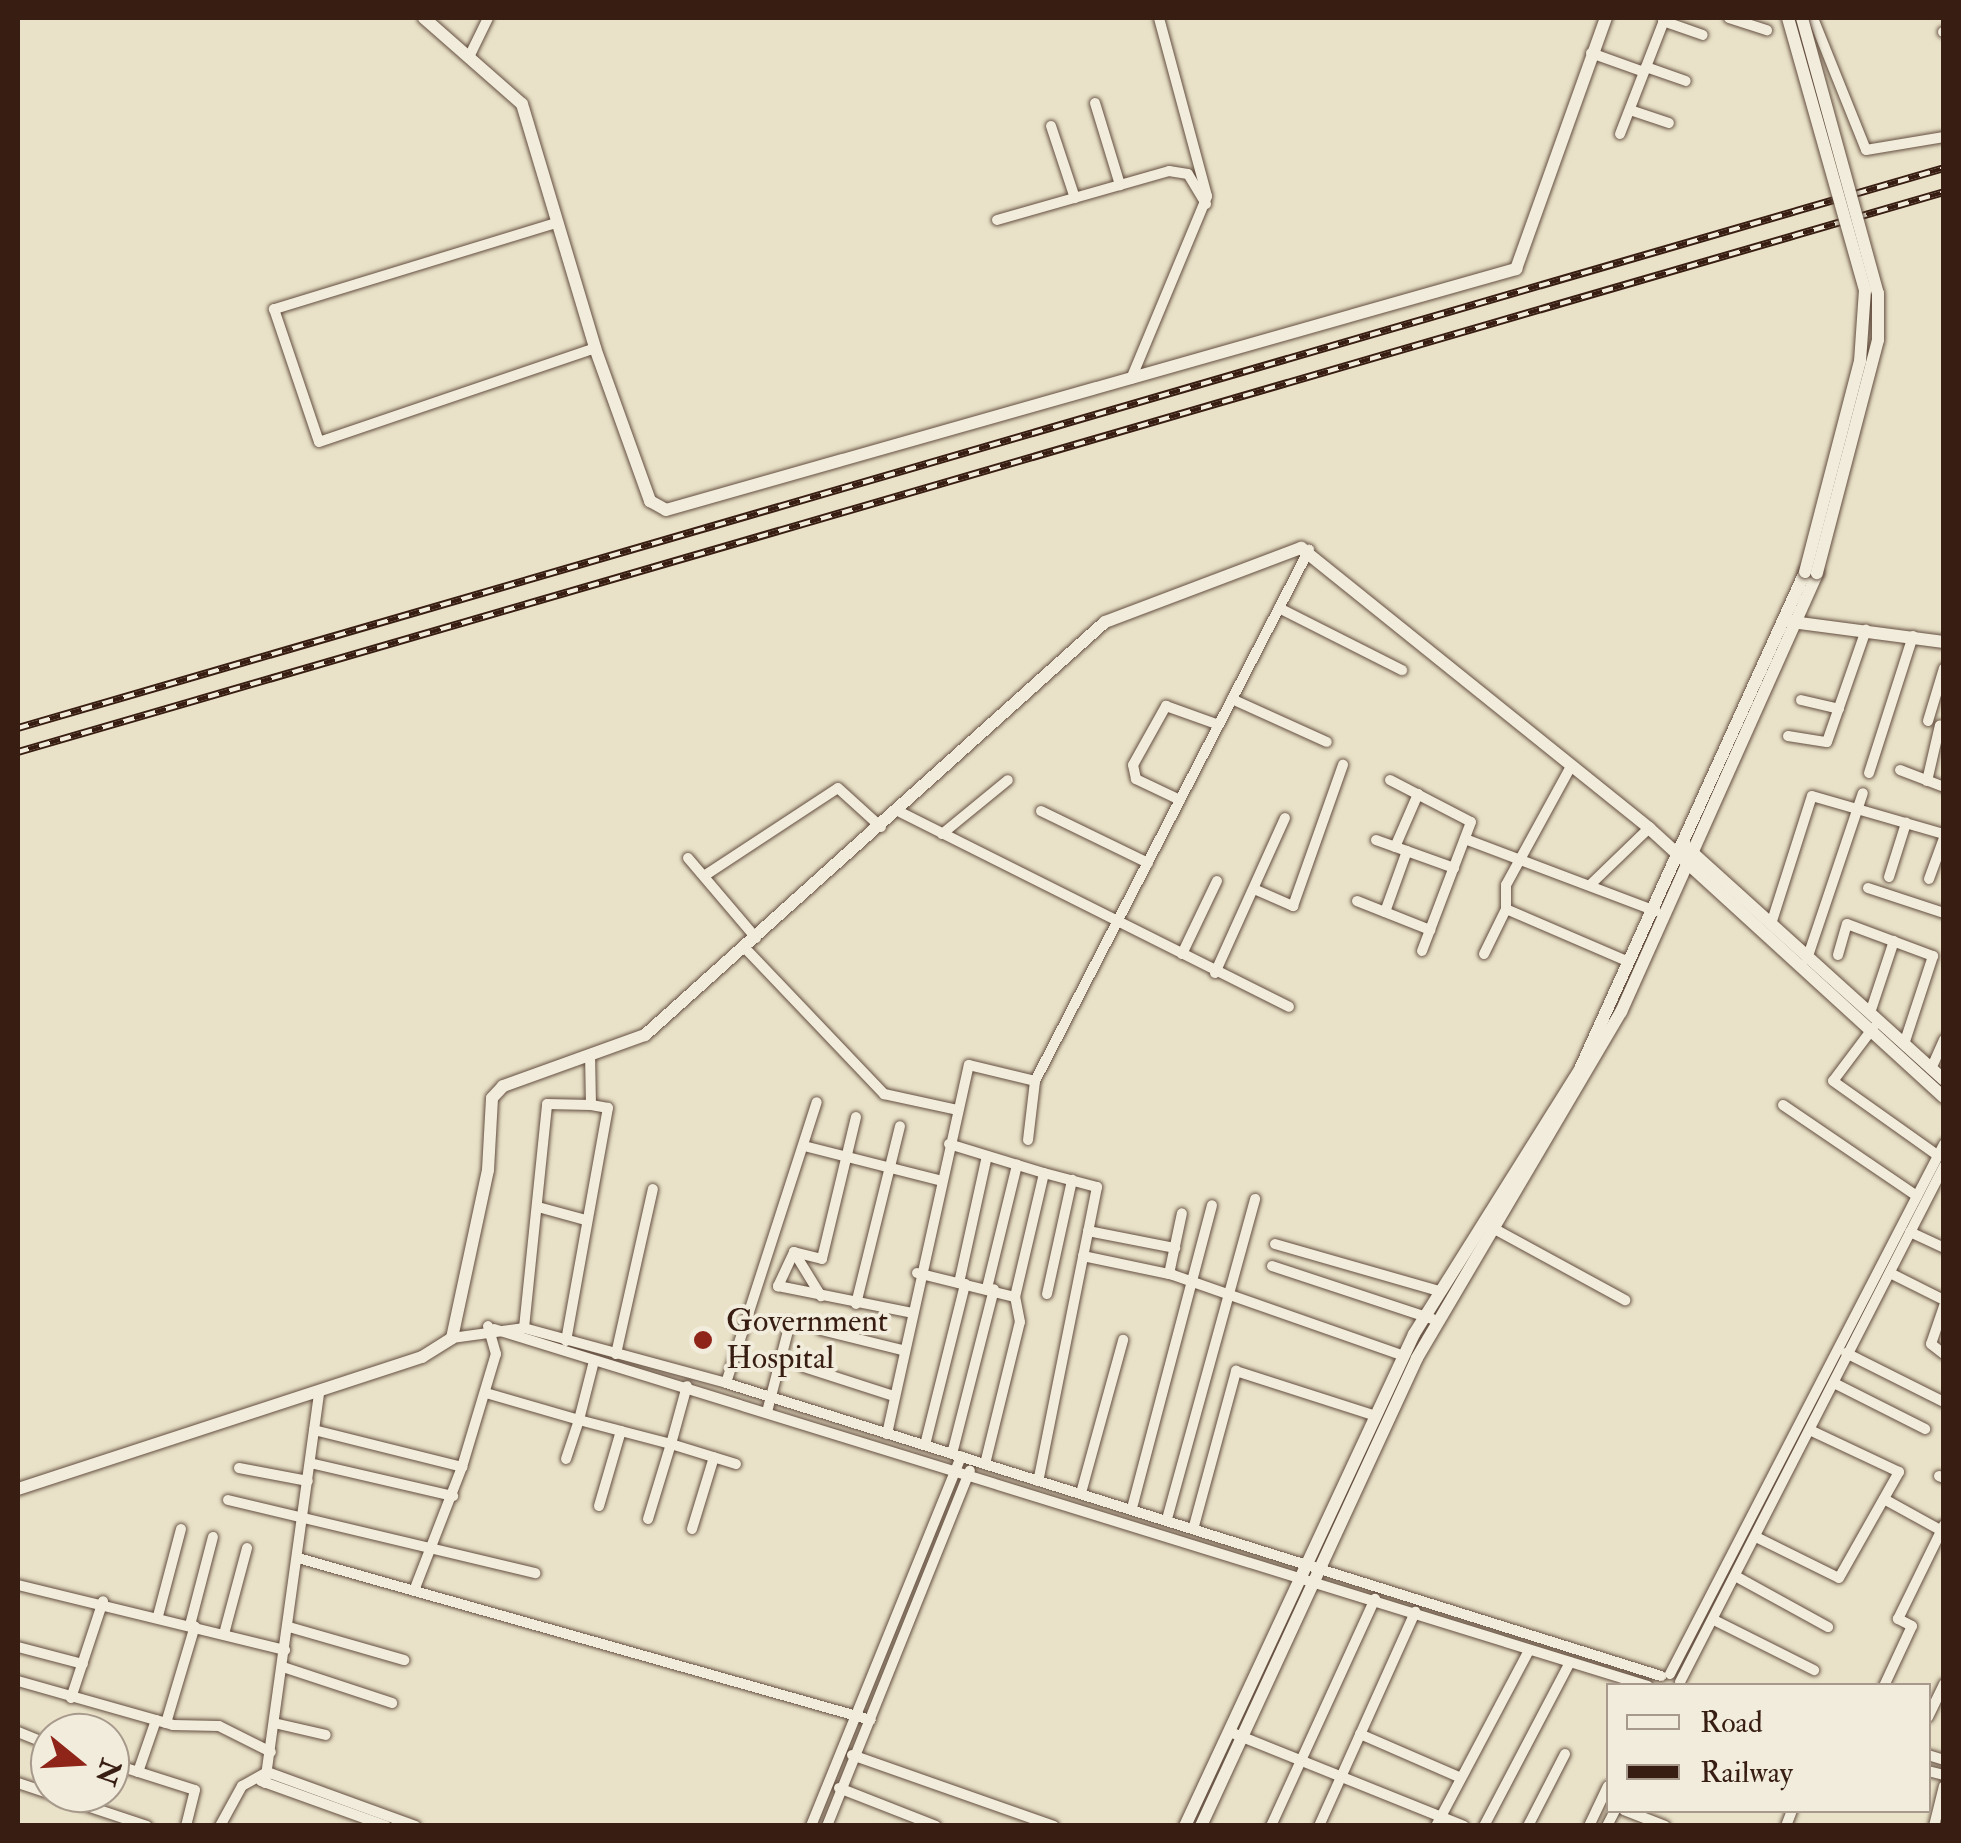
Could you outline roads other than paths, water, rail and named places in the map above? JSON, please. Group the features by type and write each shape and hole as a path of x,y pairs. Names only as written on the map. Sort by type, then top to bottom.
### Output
{"street":[{"path":"424,18 522,104 594,348 650,501 666,510 1516,270 1606,18"},
{"path":"469,57 488,18"},
{"path":"1130,380 1206,204 1158,18"},
{"path":"1729,18 1767,30"},
{"path":"1788,18 1865,290 1860,361 1811,573"},
{"path":"1312,1569 1404,1356 1592,1066 1680,849 1811,573 1878,340 1878,292 1802,18"},
{"path":"1813,18 1866,150 1944,137"},
{"path":"1620,134 1664,19 1704,35"},
{"path":"1591,54 1686,82"},
{"path":"1094,103 1120,185"},
{"path":"1630,110 1669,123"},
{"path":"1051,126 1075,198"},
{"path":"997,220 1180,170 1206,204"},
{"path":"556,222 274,309 319,442 594,348"},
{"path":"1028,1140 1034,1082 1309,550"},
{"path":"1309,550 1570,768 1772,921 1805,963 1870,1013 1944,1080"},
{"path":"452,1338 488,1170 492,1098 645,1035 900,812 1105,622 1309,550"},
{"path":"1280,608 1402,670"},
{"path":"1791,622 1944,642"},
{"path":"1788,736 1824,746 1866,630"},
{"path":"1868,773 1913,636"},
{"path":"1928,721 1944,668"},
{"path":"1232,699 1327,742"},
{"path":"1801,700 1839,709"},
{"path":"1180,800 1136,779 1133,766 1166,706 1219,725"},
{"path":"1927,781 1940,725"},
{"path":"1254,888 1293,906 1343,764"},
{"path":"1484,954 1506,910 1506,884 1525,860 1570,768"},
{"path":"1900,770 1944,786"},
{"path":"942,834 1008,780"},
{"path":"1390,780 1470,818 1422,952"},
{"path":"704,876 838,788 882,827"},
{"path":"1805,963 1864,793"},
{"path":"1385,912 1418,794"},
{"path":"1772,921 1812,796 1944,836 1928,879"},
{"path":"1041,810 1148,863"},
{"path":"900,812 1116,924 1289,1007"},
{"path":"1215,973 1285,818"},
{"path":"1889,878 1906,823"},
{"path":"1590,886 1652,831"},
{"path":"1465,839 1656,910"},
{"path":"1376,840 1454,868"},
{"path":"1680,849 1944,1098"},
{"path":"688,858 751,943 884,1094 958,1110"},
{"path":"1182,954 1217,881"},
{"path":"1868,888 1944,914"},
{"path":"1357,901 1430,930"},
{"path":"1506,910 1628,962"},
{"path":"1200,1826 1236,1734 1431,1319 1439,1291 1580,1069 1656,910"},
{"path":"1838,955 1847,924 1932,956 1904,1044"},
{"path":"1870,1013 1894,941"},
{"path":"1873,1028 1833,1081 1937,1155"},
{"path":"1931,1068 1944,1040"},
{"path":"590,1056 591,1106"},
{"path":"887,1434 908,1312 969,1065 1034,1082"},
{"path":"726,1383 773,1227 808,1147 817,1102"},
{"path":"524,1328 547,1104 608,1108 582,1219 566,1341"},
{"path":"1783,1105 1917,1196"},
{"path":"794,1252 822,1259 856,1117"},
{"path":"856,1304 900,1126"},
{"path":"950,1144 1097,1187 1069,1319 1076,1325 1038,1480"},
{"path":"1682,1683 1836,1384 1845,1352 1944,1144"},
{"path":"808,1147 938,1180"},
{"path":"925,1445 987,1156"},
{"path":"812,1826 954,1470 1017,1165"},
{"path":"1659,1680 1890,1273 1944,1166"},
{"path":"828,1826 969,1474 980,1463 1020,1322 1015,1297 1044,1173"},
{"path":"1047,1294 1072,1180"},
{"path":"616,1354 653,1189"},
{"path":"1168,1519 1255,1200"},
{"path":"1132,1508 1212,1205"},
{"path":"538,1207 582,1219"},
{"path":"1169,1274 1182,1214"},
{"path":"1491,1227 1625,1300"},
{"path":"1088,1231 1175,1248"},
{"path":"1910,1232 1944,1248"},
{"path":"1275,1244 1439,1291"},
{"path":"794,1252 778,1286 908,1312"},
{"path":"794,1252 821,1296"},
{"path":"1082,1256 1169,1274 1404,1356"},
{"path":"1272,1266 1431,1319"},
{"path":"917,1272 1015,1297"},
{"path":"1890,1273 1944,1303 1931,1344 1944,1354"},
{"path":"767,1412 790,1323"},
{"path":"488,1326 954,1470 1312,1569 1659,1680"},
{"path":"414,1591 453,1496 486,1393 496,1354 488,1326"},
{"path":"18,1489 422,1358 452,1338 488,1326 524,1328 726,1383 1194,1526 1312,1569 1375,1599 1529,1650 1659,1680"},
{"path":"820,1330 902,1350"},
{"path":"1080,1493 1123,1340"},
{"path":"1845,1352 1944,1402"},
{"path":"566,1459 594,1361"},
{"path":"804,1367 894,1396"},
{"path":"1194,1526 1236,1371 1376,1416"},
{"path":"1836,1384 1925,1429"},
{"path":"648,1519 687,1386"},
{"path":"266,1777 319,1392"},
{"path":"486,1393 736,1464"},
{"path":"314,1430 462,1467"},
{"path":"599,1506 621,1432"},
{"path":"1758,1538 1839,1578 1899,1472 1812,1432"},
{"path":"692,1529 714,1457"},
{"path":"310,1462 453,1496"},
{"path":"238,1468 308,1480"},
{"path":"1884,1499 1943,1529 1898,1619 1912,1626 1885,1683"},
{"path":"228,1500 304,1514 535,1572"},
{"path":"158,1616 181,1529"},
{"path":"138,1772 161,1722 192,1626 213,1537"},
{"path":"224,1634 247,1548"},
{"path":"298,1558 871,1720"},
{"path":"1737,1577 1828,1626"},
{"path":"18,1585 103,1602 285,1650"},
{"path":"1271,1826 1375,1599"},
{"path":"71,1698 103,1602"},
{"path":"1319,1826 1415,1612"},
{"path":"1714,1620 1814,1670"},
{"path":"289,1627 404,1660"},
{"path":"18,1647 83,1664"},
{"path":"1438,1821 1529,1650"},
{"path":"1484,1826 1570,1662"},
{"path":"282,1667 392,1703"},
{"path":"18,1681 161,1722 219,1726 270,1752"},
{"path":"1931,1712 1944,1684"},
{"path":"274,1724 326,1735"},
{"path":"1236,1734 1342,1775 1438,1821 1464,1826"},
{"path":"1185,1826 1236,1734"},
{"path":"1360,1734 1461,1778"},
{"path":"842,1752 1054,1826"},
{"path":"1528,1826 1565,1754"},
{"path":"130,1770 196,1790 186,1826"},
{"path":"220,1826 251,1776 266,1777 409,1824"},
{"path":"266,1777 386,1826"},
{"path":"18,1783 147,1826"},
{"path":"829,1784 936,1826"},
{"path":"1934,1826 1944,1786"},
{"path":"1589,1826 1606,1790"},
{"path":"1632,1813 1665,1826"}],"railway":[{"path":"18,728 1944,168"},
{"path":"18,752 1944,192"}],"place":[{"name":"Government Hospital","path":"703,1340"}]}
